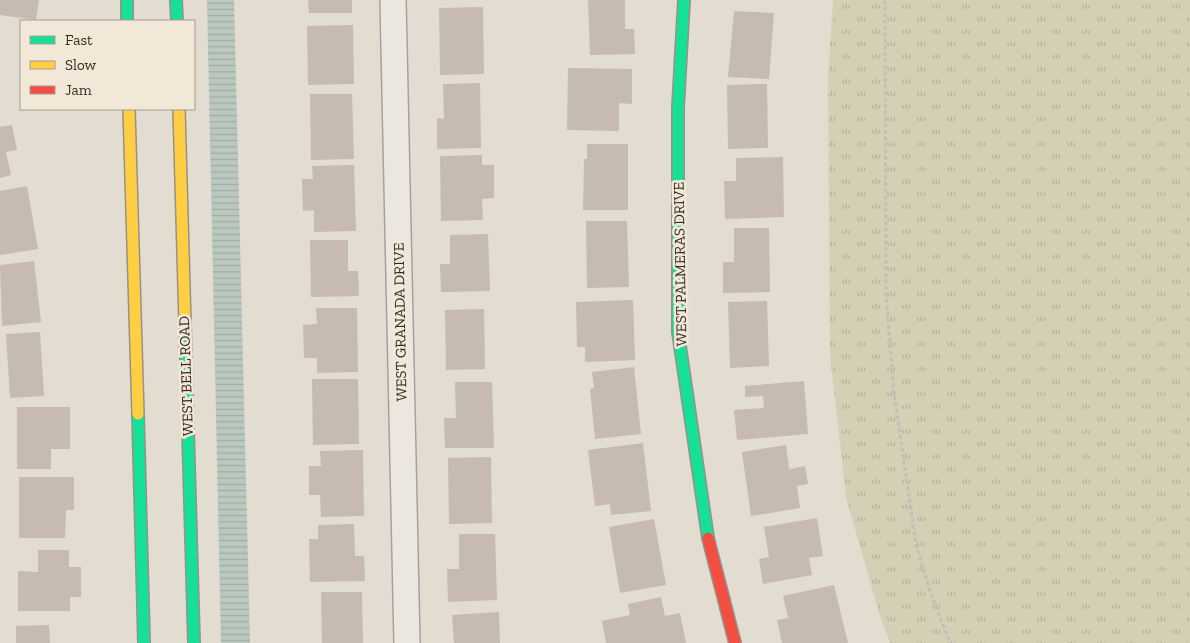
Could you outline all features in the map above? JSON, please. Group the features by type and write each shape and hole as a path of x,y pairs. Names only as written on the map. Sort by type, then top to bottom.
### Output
{"main road":[{"path":"127,0 127,20"},
{"path":"176,0 177,20"},
{"name":"WEST PALMERAS DRIVE","path":"684,0 678,107 678,332 708,538 735,643"},
{"path":"129,110 144,643"},
{"name":"WEST BELL ROAD","path":"179,110 194,643"}],"street":[{"name":"WEST GRANADA DRIVE","path":"393,0 407,643"}],"path":[{"path":"885,0 886,294 894,394 916,544 930,591 950,643"}],"green space":[{"path":"833,0 1190,0 1190,643 890,643 879,613 846,497 830,356 828,78"}],"shaded area":[{"path":"207,0 234,0 250,643 221,643"}],"building":[{"path":"0,0 39,0 36,20 0,15"},
{"path":"308,0 352,0 352,13 309,13"},
{"path":"588,0 625,0 625,29 634,29 635,54 590,55"},
{"path":"483,7 484,74 440,75 439,8"},
{"path":"734,11 774,13 769,79 728,77"},
{"path":"353,25 354,84 308,85 307,26"},
{"path":"568,68 632,69 632,104 619,103 619,131 567,130"},
{"path":"480,83 481,148 437,149 437,118 444,119 443,84"},
{"path":"767,84 768,148 728,149 727,85"},
{"path":"310,94 352,94 354,159 311,160"},
{"path":"12,125 17,150 6,152 11,175 0,178 0,127"},
{"path":"587,144 628,144 628,210 583,210 584,159 587,159"},
{"path":"482,155 482,165 494,165 494,198 482,199 483,220 441,221 440,156"},
{"path":"783,157 784,217 725,219 724,181 736,181 736,158"},
{"path":"354,165 356,231 314,232 314,210 303,211 302,179 313,179 312,166"},
{"path":"27,186 38,249 0,255 0,191"},
{"path":"586,221 627,221 629,287 587,288"},
{"path":"734,228 769,228 770,292 723,293 723,262 734,262"},
{"path":"488,234 490,291 441,292 440,264 450,264 450,235"},
{"path":"310,240 348,240 348,271 358,271 359,296 311,297"},
{"path":"34,261 41,322 2,326 0,265"},
{"path":"633,300 635,360 585,362 585,347 577,347 576,302"},
{"path":"767,301 769,366 730,368 728,302"},
{"path":"316,308 357,308 358,372 317,373 317,358 304,358 303,325 317,324"},
{"path":"484,309 485,369 446,370 445,310"},
{"path":"40,332 44,396 10,398 6,334"},
{"path":"634,367 641,434 595,439 590,389 594,388 592,372"},
{"path":"312,379 358,379 359,444 313,445"},
{"path":"804,381 808,434 737,440 734,410 764,408 763,396 745,397 745,386"},
{"path":"455,382 492,382 494,448 445,448 444,418 456,418"},
{"path":"17,407 70,407 70,449 51,449 51,469 17,469"},
{"path":"643,443 651,511 611,515 610,504 595,506 588,450"},
{"path":"786,445 789,469 805,466 808,484 797,486 800,508 751,516 742,452"},
{"path":"363,450 364,516 321,517 320,495 309,495 309,466 321,466 320,451"},
{"path":"491,457 492,523 449,524 448,458"},
{"path":"19,477 74,477 74,510 66,510 65,538 19,538"},
{"path":"817,518 823,556 809,558 812,575 763,584 759,559 769,557 764,527"},
{"path":"654,519 666,585 620,593 609,527"},
{"path":"354,524 355,556 364,556 365,581 310,582 309,539 318,539 318,525"},
{"path":"459,534 495,534 497,600 448,602 447,569 459,569"},
{"path":"38,550 69,550 69,567 81,567 81,597 70,597 70,611 18,611 18,571 38,572"},
{"path":"834,585 848,643 782,643 777,620 788,618 783,596"},
{"path":"321,592 362,592 363,643 322,643"},
{"path":"661,597 665,616 680,613 686,643 606,643 602,621 630,615 628,604"},
{"path":"499,612 500,643 454,643 452,615"},
{"path":"49,625 50,643 16,643 16,626"}],"traffic: fast":[{"path":"127,0 127,20"},
{"path":"176,0 177,20"},
{"path":"684,0 678,107 678,332 708,538"},
{"path":"185,324 194,643"},
{"path":"138,414 144,643"}],"traffic: slow":[{"path":"129,110 138,414"},
{"path":"179,110 185,324"}],"traffic: jam":[{"path":"708,538 735,643"}]}
